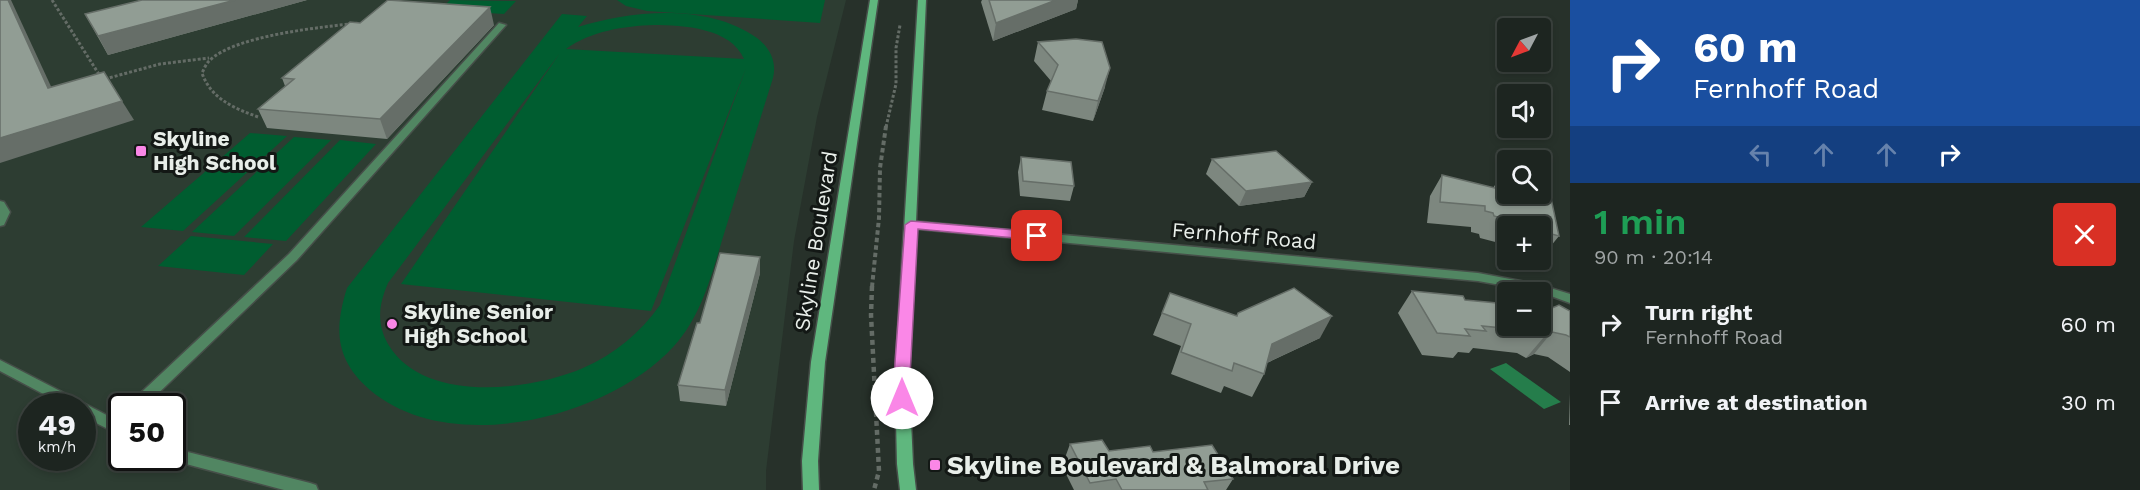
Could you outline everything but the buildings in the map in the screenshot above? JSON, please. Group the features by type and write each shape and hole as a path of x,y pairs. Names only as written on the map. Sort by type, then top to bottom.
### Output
{"main road":[{"name":"Skyline Boulevard","path":"811,490 810,461 818,362 874,0"},
{"path":"908,490 902,376 922,0"}],"street":[{"path":"150,393 293,256 502,25"},
{"path":"0,204 4,212 0,222"},
{"name":"Fernhoff Road","path":"911,225 1478,277 1537,288 1570,299"},
{"path":"0,364 54,393"},
{"path":"186,458 310,490"}],"path":[{"path":"52,0 102,80 160,64 209,58 263,38 359,22"},
{"path":"874,490 879,471 871,315 872,273 879,218 880,168 888,115 896,84 896,48 901,13"},
{"path":"209,58 202,73 209,90 226,104 258,117"}],"shaded area":[{"name":"Skyline Senior High School","path":"0,0 846,0 817,117 794,241 766,471 766,490 0,490"},
{"path":"450,0 516,1 504,14 440,10"},
{"path":"617,0 825,0 820,23 647,11 626,6"},
{"path":"669,13 716,19 757,38 769,51 774,66 773,78 701,303 685,333 674,346 646,371 610,393 570,409 528,421 484,425 442,422 403,411 370,390 358,379 344,355 339,330 347,288 562,14 587,16 578,27 599,21 645,14","holes":["654,25 705,30 729,41 744,59 566,49 597,34","560,53 401,284 651,311 746,68 660,305 644,325 616,349 583,368 561,376 507,386 479,387 451,384 426,376 404,363 384,336 380,314 388,283"]},
{"path":"250,133 287,136 183,231 141,227"},
{"path":"294,137 331,140 234,236 192,232"},
{"path":"340,140 376,144 286,241 244,237"},
{"path":"191,236 273,244 244,275 158,266"},
{"path":"1506,363 1561,402 1544,409 1490,369"}],"place":[{"name":"Skyline High School","path":"141,151"},
{"name":"Skyline Senior High School","path":"392,324"},
{"name":"Skyline Boulevard & Balmoral Drive","path":"935,465"}],"route":[{"path":"902,398 911,225 1037,236"}]}
